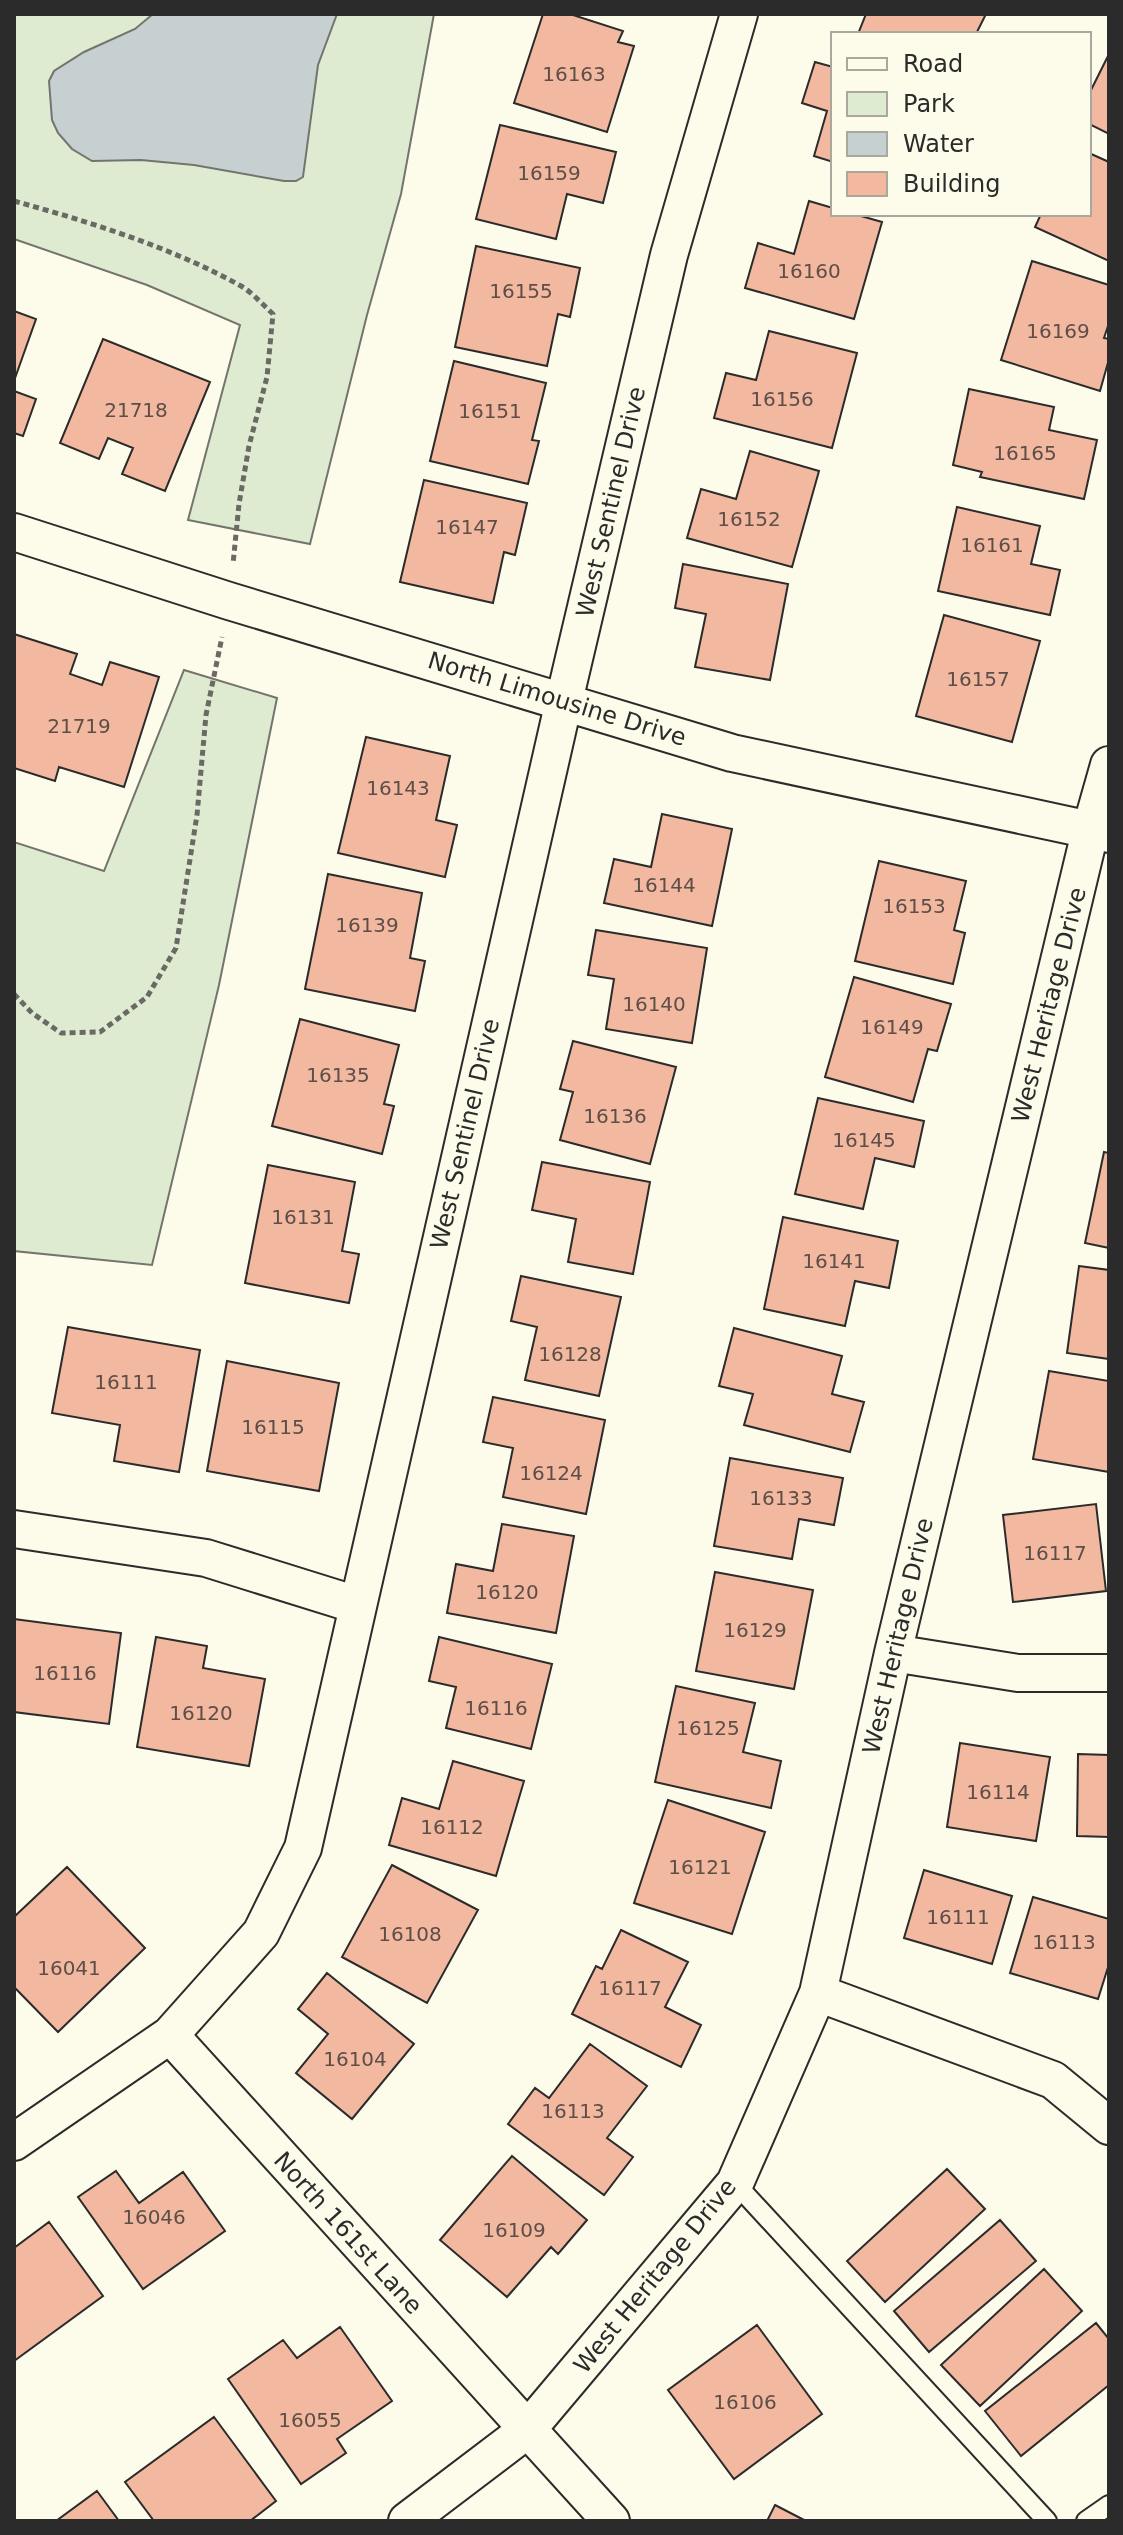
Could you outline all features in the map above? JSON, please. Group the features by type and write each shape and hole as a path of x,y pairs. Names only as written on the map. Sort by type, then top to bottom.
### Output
{"street":[{"name":"West Sentinel Drive","path":"14,2142 170,2035 261,1933 303,1848 564,701 669,255 739,14"},
{"name":"North Limousine Drive","path":"14,532 229,601 732,753 1100,833"},
{"name":"West Heritage Drive","path":"407,2521 527,2430 735,2183 818,1993 893,1653 1100,833 1109,765"},
{"path":"14,1529 206,1558 357,1605"},
{"path":"893,1653 1018,1673 1109,1673"},
{"path":"818,1993 1053,2080 1109,2126"},
{"name":"North 161st Lane","path":"170,2035 527,2430"},
{"path":"527,2430 611,2521"}],"lane":[{"path":"735,2183 1047,2521"},
{"path":"1086,2521 1109,2505"}],"green space":[{"path":"14,14 434,14 401,194 367,315 310,544 188,520 240,325 147,285 14,239"},
{"path":"184,670 277,698 219,985 152,1265 14,1251 14,842 104,871"}],"water":[{"path":"153,14 337,14 318,65 303,177 296,181 284,181 194,165 141,160 92,161 72,149 58,133 52,120 49,81 54,71 84,52 135,29"}],"building":[{"path":"543,14 570,14 623,31 618,42 634,46 607,132 514,103"},
{"path":"866,14 986,14 977,32 859,32"},
{"path":"1109,54 1109,134 1091,125 1091,90"},
{"path":"815,62 831,66 831,161 814,156 827,111 802,103"},
{"path":"500,125 616,152 603,203 567,194 556,239 476,219"},
{"path":"1091,154 1109,162 1109,261 1035,227 1040,216 1091,216"},
{"path":"809,201 831,207 831,216 861,216 882,222 854,319 745,288 758,243 794,254"},
{"path":"476,246 580,268 570,317 558,314 547,366 455,347"},
{"path":"1032,261 1109,285 1109,323 1104,338 1109,339 1109,359 1100,391 1001,360"},
{"path":"14,311 36,319 14,381"},
{"path":"769,331 857,353 832,448 714,418 726,373 756,380"},
{"path":"103,339 210,382 165,491 122,474 133,448 108,438 99,459 60,443"},
{"path":"454,361 546,383 532,440 539,441 528,484 430,461"},
{"path":"969,389 1054,407 1049,430 1097,440 1084,499 980,477 982,472 953,465"},
{"path":"14,391 36,399 23,436 14,433"},
{"path":"750,451 819,471 792,567 687,538 701,489 736,499"},
{"path":"424,480 527,503 515,555 504,552 493,603 400,582"},
{"path":"957,507 1040,526 1031,564 1060,570 1050,615 938,591"},
{"path":"683,564 788,584 770,680 695,667 706,614 675,608"},
{"path":"944,615 1040,641 1012,742 916,716"},
{"path":"14,634 77,654 70,674 102,685 110,662 159,677 124,787 59,767 55,781 14,768"},
{"path":"366,737 450,756 436,820 457,825 445,877 338,853"},
{"path":"662,814 732,829 712,926 604,903 614,859 651,867"},
{"path":"879,861 966,881 954,930 965,933 953,984 855,961"},
{"path":"328,874 422,893 410,958 425,961 415,1011 305,989"},
{"path":"596,930 707,948 692,1043 606,1029 614,979 588,975"},
{"path":"854,977 951,1004 937,1051 928,1049 913,1102 825,1077"},
{"path":"300,1019 399,1045 384,1104 394,1106 382,1154 272,1126"},
{"path":"573,1041 676,1067 650,1164 560,1140 573,1092 560,1089"},
{"path":"818,1098 924,1121 914,1167 875,1158 863,1209 795,1194"},
{"path":"1104,1152 1109,1153 1109,1248 1085,1243"},
{"path":"542,1162 650,1182 633,1274 568,1262 576,1219 532,1210"},
{"path":"268,1165 355,1182 342,1251 359,1254 349,1303 245,1283"},
{"path":"783,1217 898,1241 889,1288 855,1281 845,1326 764,1309"},
{"path":"1079,1266 1109,1270 1109,1359 1067,1353"},
{"path":"521,1276 621,1297 599,1396 525,1380 537,1327 511,1321"},
{"path":"68,1327 200,1350 179,1472 114,1461 120,1425 52,1413"},
{"path":"734,1328 842,1356 832,1394 864,1402 850,1452 744,1425 753,1394 719,1386"},
{"path":"227,1361 339,1383 319,1491 207,1471"},
{"path":"1049,1371 1109,1381 1109,1472 1033,1459"},
{"path":"493,1397 605,1420 586,1514 503,1497 513,1448 483,1442"},
{"path":"730,1458 843,1478 834,1525 799,1519 792,1559 714,1546"},
{"path":"1096,1504 1106,1591 1013,1602 1003,1515"},
{"path":"502,1524 574,1536 556,1633 447,1613 456,1564 493,1571"},
{"path":"715,1572 813,1590 794,1689 696,1671"},
{"path":"14,1619 121,1633 109,1724 14,1712"},
{"path":"156,1637 207,1646 203,1668 265,1679 249,1766 137,1747"},
{"path":"439,1637 552,1664 531,1749 446,1728 456,1687 429,1681"},
{"path":"676,1686 755,1703 743,1752 781,1761 771,1808 655,1782"},
{"path":"960,1743 1050,1757 1036,1841 947,1827"},
{"path":"1078,1754 1109,1755 1109,1837 1077,1836"},
{"path":"453,1761 524,1781 496,1876 389,1845 402,1798 439,1809"},
{"path":"668,1800 765,1832 732,1934 634,1903"},
{"path":"392,1865 478,1910 427,2003 342,1957"},
{"path":"67,1867 145,1948 58,2032 16,1989 14,1991 14,1917"},
{"path":"924,1870 1012,1896 992,1964 904,1938"},
{"path":"1033,1897 1109,1919 1109,1964 1098,1999 1010,1973"},
{"path":"621,1930 688,1962 665,2007 701,2025 681,2067 572,2014 596,1966 602,1969"},
{"path":"327,1973 414,2044 352,2119 296,2073 328,2034 298,2009"},
{"path":"590,2044 647,2086 607,2138 633,2157 604,2195 508,2124 535,2088 549,2098"},
{"path":"512,2156 587,2220 558,2254 551,2247 507,2297 440,2240"},
{"path":"947,2169 985,2209 885,2302 847,2261"},
{"path":"116,2171 139,2203 183,2172 225,2231 143,2289 78,2197"},
{"path":"1000,2220 1036,2261 929,2352 894,2311"},
{"path":"49,2222 103,2296 14,2361 14,2248"},
{"path":"1044,2269 1082,2311 980,2406 941,2365"},
{"path":"1096,2323 1109,2339 1109,2385 1021,2456 985,2411"},
{"path":"757,2325 822,2414 734,2479 668,2390"},
{"path":"340,2327 392,2401 337,2439 346,2453 301,2484 228,2379 283,2340 297,2358"},
{"path":"214,2417 276,2501 250,2521 154,2521 125,2482"},
{"path":"97,2491 119,2521 56,2521"},
{"path":"775,2505 806,2521 767,2521"}]}
